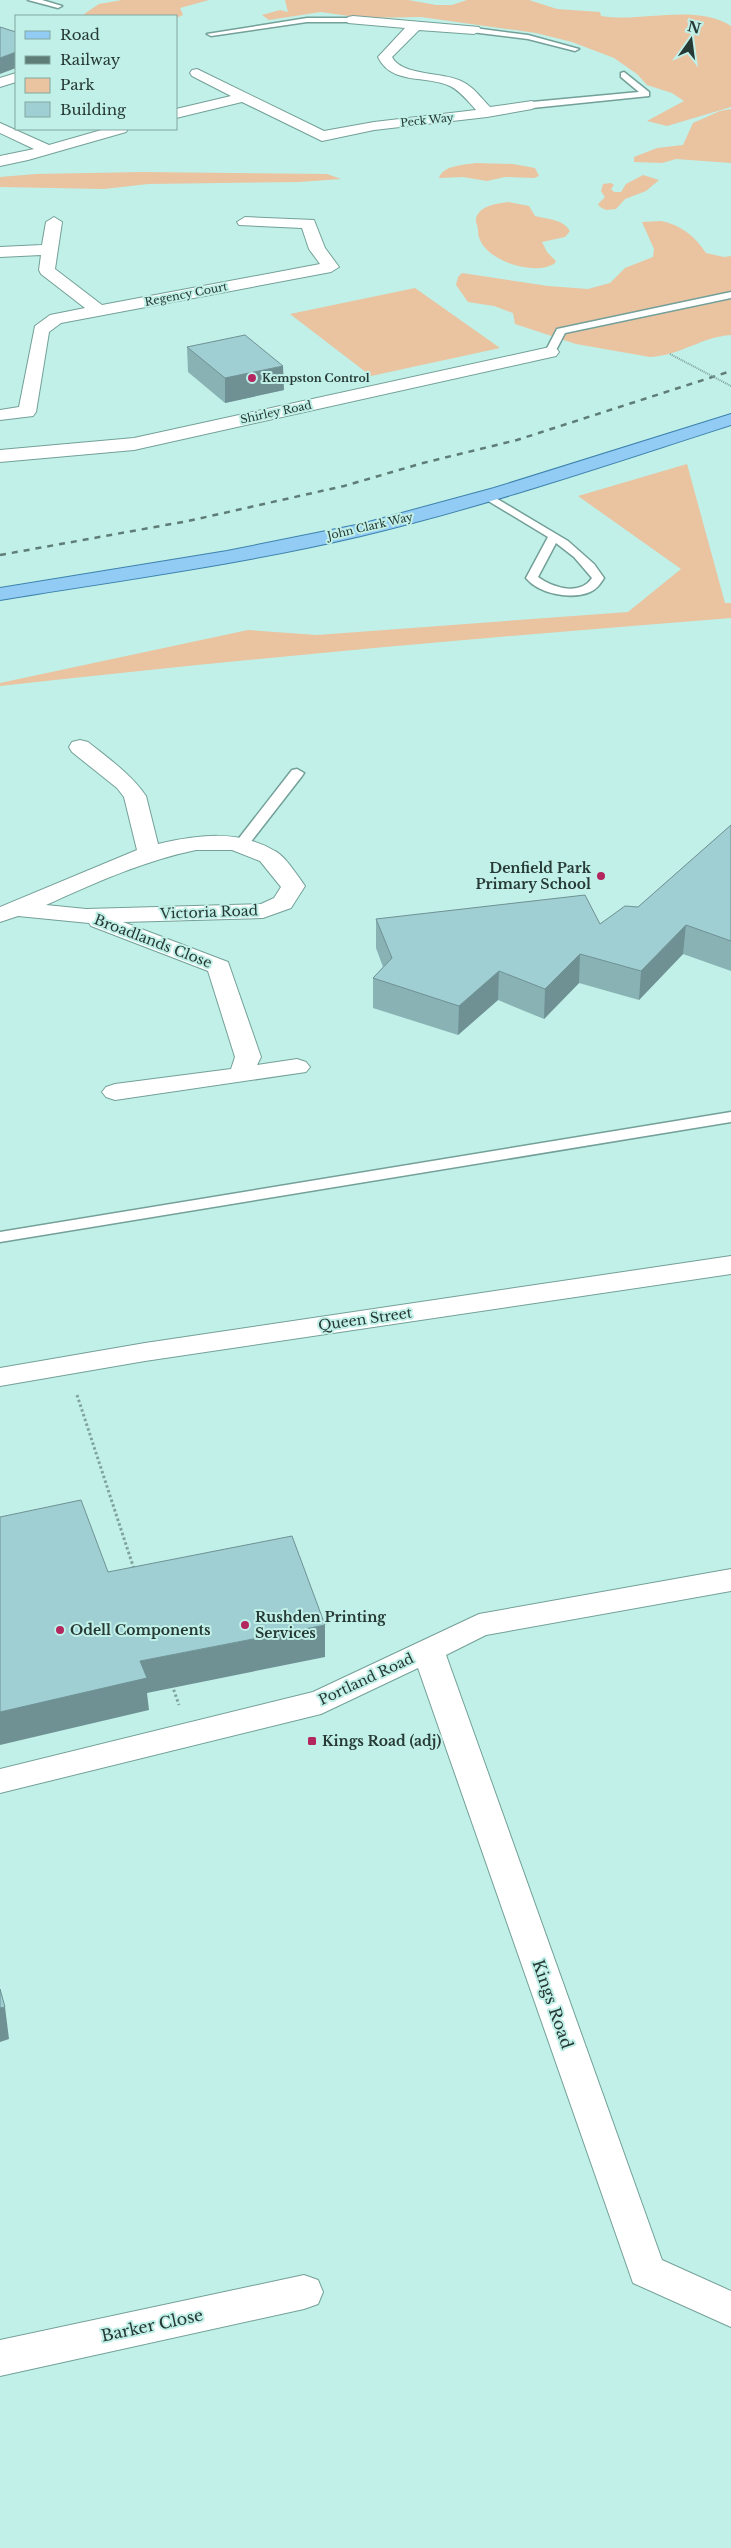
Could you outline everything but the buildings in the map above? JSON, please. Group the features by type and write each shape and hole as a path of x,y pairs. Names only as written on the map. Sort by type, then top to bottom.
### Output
{"main road":[{"name":"John Clark Way","path":"0,594 200,562 350,532 489,497 731,418"}],"street":[{"path":"353,20 474,30"},
{"path":"415,25 406,37 388,53 385,57 386,62 390,66 408,74 454,82 487,113"},
{"path":"195,72 339,145"},
{"path":"0,83 15,77"},
{"path":"178,113 243,97"},
{"name":"Peck Way","path":"322,136 374,126 487,113 532,105"},
{"path":"0,127 48,150"},
{"path":"0,161 48,150 118,130"},
{"path":"54,222 47,270 99,311"},
{"name":"Regency Court","path":"0,415 27,412 42,330 56,319 331,267 318,249 308,223 245,222"},
{"path":"0,252 50,250"},
{"name":"Shirley Road","path":"0,456 134,444 550,352"},
{"path":"80,747 125,783 135,796 149,852"},
{"name":"Victoria Road","path":"204,842 241,845 259,850 274,860 286,873 293,886 289,898 282,904 263,910 244,912 86,916 9,912 149,852 169,846 204,842"},
{"name":"Broadlands Close","path":"86,916 219,967 248,1057 241,1075"},
{"path":"115,1092 297,1067"},
{"name":"Queen Street","path":"0,1377 154,1350 731,1265"},
{"name":"Portland Road","path":"0,1781 322,1702 479,1625 731,1580"},
{"name":"Kings Road","path":"428,1650 647,2271 731,2310"},
{"name":"Barker Close","path":"0,2358 304,2292"}],"lane":[{"path":"32,0 58,6"},
{"path":"211,34 307,20 353,20"},
{"path":"474,30 528,37 575,49"},
{"path":"532,105 646,94 624,75"},
{"path":"550,352 561,331 731,295"},
{"path":"489,497 554,536 593,569 598,578 596,584 585,591 567,592 539,584 532,578 554,536"},
{"path":"241,845 297,773"},
{"path":"0,1237 731,1118"}],"path":[{"path":"670,354 731,386"},
{"path":"68,1366 136,1574"},
{"path":"170,1678 188,1735"}],"green space":[{"path":"122,0 209,0 180,8 183,15 178,17 178,15 84,15 99,4"},
{"path":"285,0 408,0 436,5 452,5 467,0 529,0 557,9 600,12 601,16 684,15 716,19 731,26 731,107 667,126 647,121 684,101 672,93 647,85 637,74 614,58 572,42 536,33 421,17 362,18 321,12 269,20 262,15 280,10 288,12"},
{"path":"731,109 731,163 676,159 662,163 634,162 634,157 657,148 683,145 693,123 720,111"},
{"path":"476,163 513,164 535,168 539,176 534,178 505,177 487,181 463,177 439,178 449,168"},
{"path":"142,172 327,174 341,179 299,182 148,184 104,189 0,187 0,177 36,174"},
{"path":"643,175 659,180 646,191 625,199 616,209 606,210 600,207 598,204 605,197 601,191 603,184 611,183 614,185 611,189 614,192 621,192 626,184"},
{"path":"508,202 529,206 535,216 559,222 570,231 565,237 542,242 547,252 556,261 554,264 532,268 520,266 507,262 486,249 480,240 476,221 478,214 489,206"},
{"path":"661,221 675,225 687,232 706,253 724,257 731,256 731,335 710,339 661,356 650,357 576,344 515,324 513,313 494,306 468,302 456,285 458,277 462,273 548,286 588,289 610,283 625,268 653,257 654,249 642,222"},
{"path":"415,288 500,348 371,376 290,314"},
{"path":"687,464 725,603 731,603 731,618 365,649 0,686 0,683 248,630 317,635 628,612 681,569 578,496"}],"railway":[{"path":"0,555 188,521 344,486 423,463 517,440 731,371"}],"place":[{"name":"Kempston Control","path":"252,378"},
{"name":"Denfield Park Primary School","path":"601,876"},
{"name":"Rushden Printing Services","path":"245,1625"},
{"name":"Odell Components","path":"60,1630"},
{"name":"Kings Road (adj)","path":"312,1741"}]}
